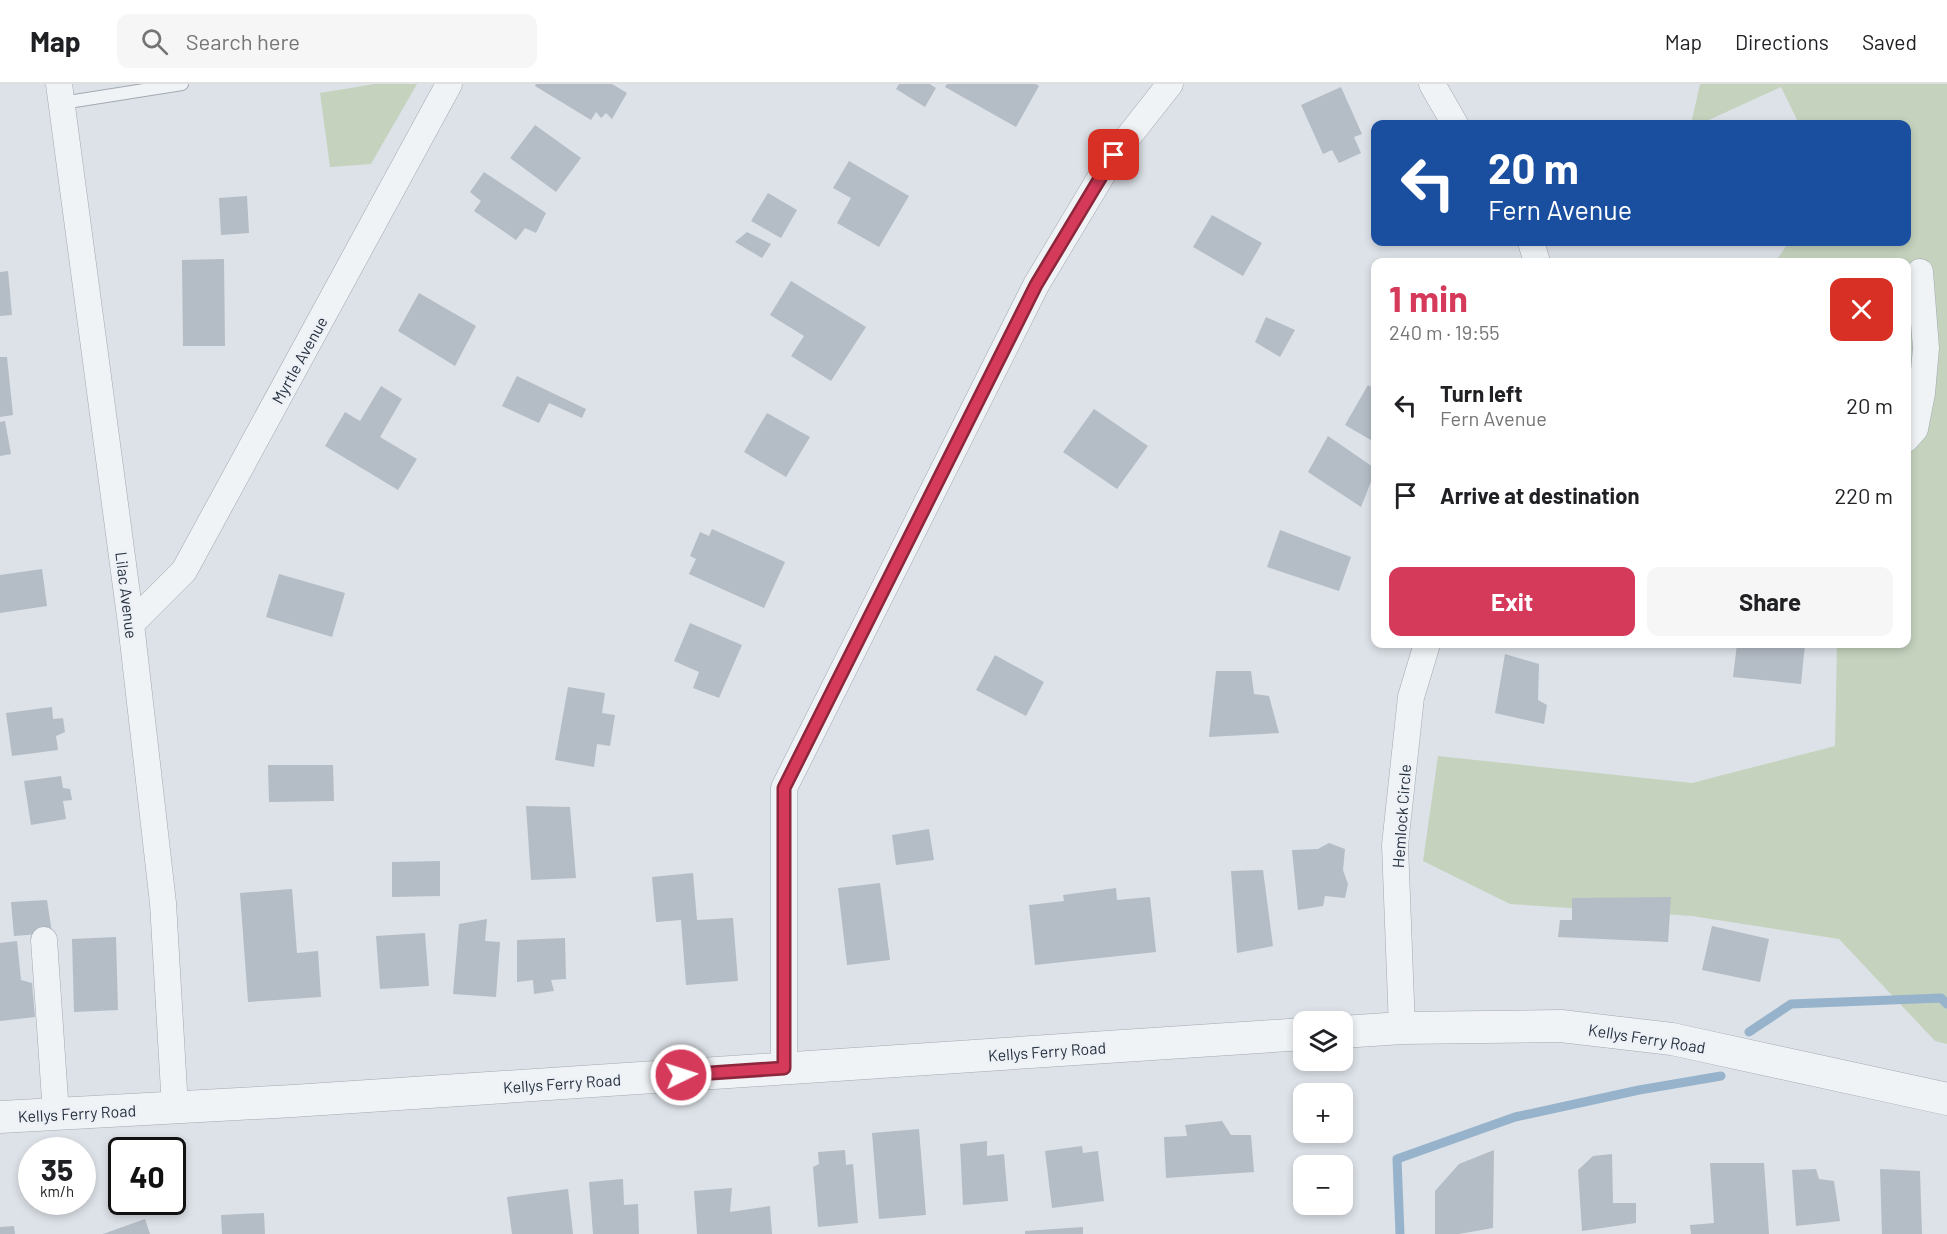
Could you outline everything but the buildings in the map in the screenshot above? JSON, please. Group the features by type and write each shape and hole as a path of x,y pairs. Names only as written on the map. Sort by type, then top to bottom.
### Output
{"street":[{"name":"Myrtle Avenue","path":"131,624 184,571 449,84"},
{"path":"784,1068 784,788 1036,285 1114,155 1170,84"},
{"path":"1432,84 1453,120"},
{"name":"Lilac Avenue","path":"60,94 131,624 164,907 175,1108"},
{"path":"1911,433 1915,429 1922,393 1926,348 1920,272"},
{"name":"Hemlock Circle","path":"1402,1028 1395,845 1412,697 1426,648"},
{"path":"44,940 56,1114"},
{"name":"Kellys Ferry Road","path":"1353,1031 1402,1028 1561,1026 1672,1039 1947,1099"},
{"name":"Kellys Ferry Road","path":"0,1117 175,1108 1293,1035"}],"lane":[{"path":"60,94 182,84"}],"green space":[{"path":"374,84 417,84 371,164 330,167 320,93"},
{"path":"1700,84 1947,84 1947,1044 1935,1041 1839,939 1692,916 1510,904 1423,861 1438,756 1692,783 1835,746 1837,648 1911,648 1911,258 1778,258 1786,246 1911,246 1911,120 1797,120 1781,87 1709,120 1692,120"}],"waterway":[{"path":"1749,1032 1791,1004 1941,998 1947,1004"},
{"path":"1400,1234 1397,1159 1515,1117 1639,1090 1721,1076"}],"route":[{"path":"681,1075 784,1068 784,788 1036,285 1114,155"}]}
